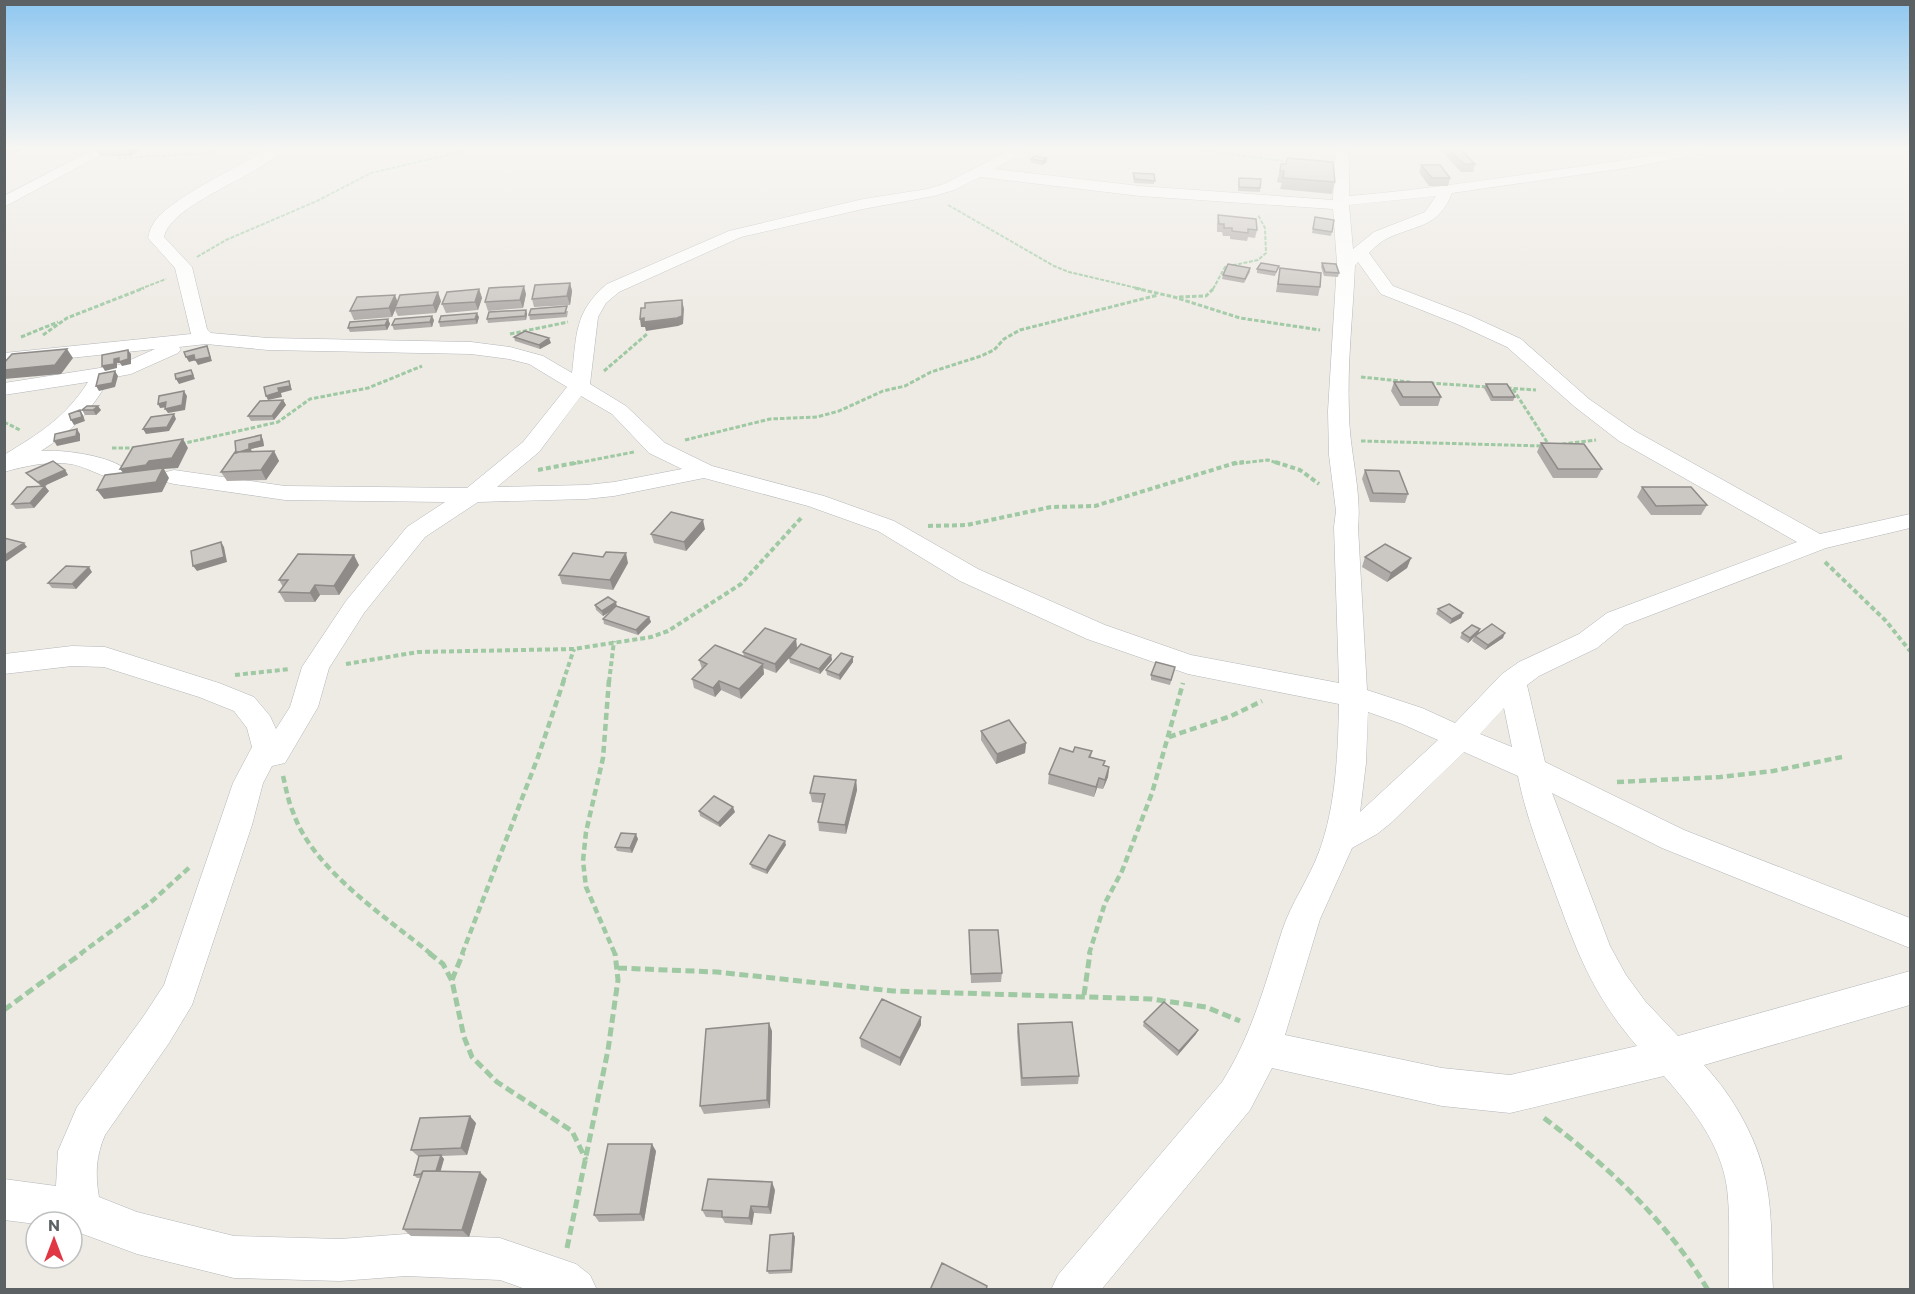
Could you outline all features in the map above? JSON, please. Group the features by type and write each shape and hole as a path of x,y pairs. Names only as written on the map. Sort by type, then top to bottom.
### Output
{"street":[{"path":"178,209 158,228 156,238 183,267 198,331 197,340"},
{"path":"274,755 304,707 316,667 355,607 416,532 495,479 531,447 581,382 589,317 599,300 613,288 735,234 840,209"},
{"path":"1073,1290 1236,1096 1250,1075 1284,988 1300,928 1339,840 1352,763 1354,733 1346,527 1348,512 1340,440 1342,333 1353,258 1342,209"},
{"path":"1353,258 1380,235 1413,224 1431,215 1436,209"},
{"path":"1353,258 1388,290 1464,320 1514,343 1569,392 1627,436 1814,545"},
{"path":"4,389 124,370 197,340"},
{"path":"9,359 197,340 268,344 461,348 510,353 536,360 581,382 619,410 657,448 704,471 816,501 886,526 980,580 1095,632 1188,664 1352,696 1387,707 1460,736 1672,839 1911,933"},
{"path":"7,465 59,430 83,406 102,375"},
{"path":"7,465 67,456 78,457 118,472"},
{"path":"174,477 285,493 390,496 586,492 614,489 704,471"},
{"path":"1339,840 1366,825 1381,813 1460,736 1512,681 1529,669 1588,641 1616,619 1814,545 1851,533 1911,521"},
{"path":"4,664 72,656 105,657 244,704 260,724 267,747 249,783 179,993 156,1030 91,1121 78,1151 75,1177 80,1210 4,1199"},
{"path":"1512,681 1526,735 1529,768 1549,836 1595,953 1613,987 1632,1013 1707,1096 1735,1146 1747,1187 1751,1290"},
{"path":"1264,1040 1442,1088 1510,1094 1672,1056 1911,988"},
{"path":"84,1212 137,1233 234,1257 340,1260 406,1255 500,1259 568,1284"}],"path":[{"path":"19,338 156,284 229,238 296,209"},
{"path":"957,209 1054,266 1069,272 1158,295 1206,298 1218,287 1218,279 1226,267 1258,260 1266,254 1265,228 1256,209"},
{"path":"495,479 657,448 770,419 816,417 839,411 870,397 905,387 931,372 981,356 994,350 1004,339 1020,330 1158,295"},
{"path":"1174,297 1240,318 1342,333"},
{"path":"178,444 278,422 310,399 368,388 461,348 500,336 589,317"},
{"path":"9,359 68,318"},
{"path":"581,382 605,370 647,333"},
{"path":"1340,375 1490,387"},
{"path":"1501,388 1569,392"},
{"path":"1513,389 1549,446"},
{"path":"1340,440 1549,446 1627,436"},
{"path":"105,448 138,448"},
{"path":"886,526 967,525 1051,507 1095,506 1235,463 1268,460 1300,470 1326,489 1348,512"},
{"path":"184,683 257,672 335,666 418,652 574,649 651,637 668,632 734,589 816,501"},
{"path":"1814,545 1886,621 1911,651"},
{"path":"568,1284 609,1040 618,968 613,946 595,913 585,887 583,870 585,844 604,757 608,670 614,641"},
{"path":"452,981 538,757 574,649"},
{"path":"1083,995 1088,958 1105,903 1135,839 1168,738 1188,664"},
{"path":"1168,738 1260,702 1288,683"},
{"path":"274,755 278,759 293,814 315,851 346,884 443,964 452,981 464,1037 472,1057 497,1082 572,1131 587,1161"},
{"path":"1610,783 1720,777 1773,771 1842,757"},
{"path":"4,1010 151,902 194,864"},
{"path":"618,968 717,972 893,992 1083,995 1151,999 1206,1007 1264,1040"},
{"path":"1510,1094 1588,1151 1623,1183 1663,1225 1693,1263 1708,1290"}],"building":[{"path":"1218,215 1256,219 1257,230 1248,229 1248,233 1224,228 1224,224 1219,224"},
{"path":"1315,217 1334,220 1332,232 1313,229"},
{"path":"1261,263 1279,266 1276,272 1257,269"},
{"path":"1322,263 1336,264 1339,273 1325,272"},
{"path":"1228,264 1250,268 1245,279 1223,275"},
{"path":"1280,268 1321,273 1320,287 1278,284"},
{"path":"570,283 567,296 532,299 535,285"},
{"path":"524,286 520,300 485,302 489,288"},
{"path":"479,289 475,302 442,304 447,292"},
{"path":"438,292 433,305 395,308 400,295"},
{"path":"395,295 389,308 350,311 357,297"},
{"path":"682,300 682,316 644,322 644,318 640,319 641,308 645,308 645,303"},
{"path":"567,306 565,313 529,315 531,309"},
{"path":"526,310 525,316 487,319 489,312"},
{"path":"477,313 475,319 439,322 441,316"},
{"path":"432,316 430,322 392,325 395,319"},
{"path":"388,319 385,325 348,328 350,322"},
{"path":"525,331 549,338 539,345 514,337"},
{"path":"207,346 210,357 195,360 194,355 186,357 184,352"},
{"path":"67,349 55,365 4,370 4,363 12,354"},
{"path":"128,350 128,359 119,362 119,358 114,359 114,364 102,366 102,355"},
{"path":"191,370 193,375 176,379 175,374"},
{"path":"115,371 112,383 96,386 99,374"},
{"path":"289,381 290,386 278,388 279,392 266,396 264,387"},
{"path":"1394,382 1432,382 1441,397 1403,397"},
{"path":"1486,384 1507,384 1515,397 1493,397"},
{"path":"184,391 182,405 165,409 166,402 158,404 159,396"},
{"path":"283,400 272,416 248,416 260,401"},
{"path":"87,406 98,406 93,410 82,410"},
{"path":"80,410 82,417 71,420 69,414"},
{"path":"174,414 167,427 143,429 151,417"},
{"path":"77,429 76,436 54,441 55,434"},
{"path":"261,435 261,441 249,444 249,449 236,453 235,441"},
{"path":"183,439 172,458 149,461 146,465 120,469 133,447"},
{"path":"1541,443 1584,444 1602,469 1558,469"},
{"path":"274,451 261,470 221,472 235,452"},
{"path":"53,461 65,470 38,482 26,473"},
{"path":"163,468 156,482 97,490 105,475"},
{"path":"1365,470 1399,471 1408,494 1373,493"},
{"path":"45,486 30,503 12,504 27,487"},
{"path":"1642,487 1691,487 1707,505 1656,506"},
{"path":"671,512 703,520 684,542 651,534"},
{"path":"4,538 24,543 4,556"},
{"path":"221,542 224,557 193,566 191,551"},
{"path":"1385,544 1411,558 1391,573 1365,557"},
{"path":"606,552 626,553 610,580 559,575 573,553 603,557"},
{"path":"298,554 354,555 334,586 315,585 310,593 279,592 288,580 279,580"},
{"path":"66,566 89,567 72,584 48,583"},
{"path":"608,597 616,602 602,611 595,605"},
{"path":"1449,604 1463,613 1452,619 1438,609"},
{"path":"616,606 649,617 636,630 603,619"},
{"path":"1492,624 1505,633 1488,645 1475,636"},
{"path":"1472,625 1480,629 1470,638 1462,633"},
{"path":"765,628 796,639 775,664 743,652"},
{"path":"801,644 831,655 819,669 789,658"},
{"path":"715,645 763,664 739,689 719,681 713,688 692,679 707,664 699,660"},
{"path":"841,653 853,657 839,675 826,670"},
{"path":"1156,662 1175,667 1171,680 1151,675"},
{"path":"1009,720 1026,743 997,754 981,731"},
{"path":"1075,747 1092,751 1089,757 1105,761 1103,765 1109,767 1105,780 1099,778 1096,787 1049,774 1060,748 1073,752"},
{"path":"814,776 856,780 845,825 818,822 825,794 810,793"},
{"path":"714,796 733,807 718,823 699,811"},
{"path":"621,833 636,834 630,848 615,847"},
{"path":"769,835 785,841 766,870 750,864"},
{"path":"969,930 998,930 1002,973 971,974"},
{"path":"882,999 921,1017 900,1058 860,1038"},
{"path":"1164,1002 1198,1030 1179,1051 1144,1022"},
{"path":"1072,1022 1079,1076 1022,1078 1018,1024"},
{"path":"769,1023 767,1100 700,1106 706,1029"},
{"path":"470,1116 461,1148 411,1150 420,1118"},
{"path":"608,1144 652,1144 640,1214 594,1215"},
{"path":"441,1155 436,1171 423,1171 421,1174 414,1175 419,1156"},
{"path":"423,1171 480,1172 462,1230 403,1229"},
{"path":"708,1179 772,1182 768,1207 751,1206 749,1218 722,1217 722,1211 702,1210"},
{"path":"793,1233 791,1270 767,1271 770,1235"},
{"path":"942,1263 987,1286 986,1290 930,1290"}]}
